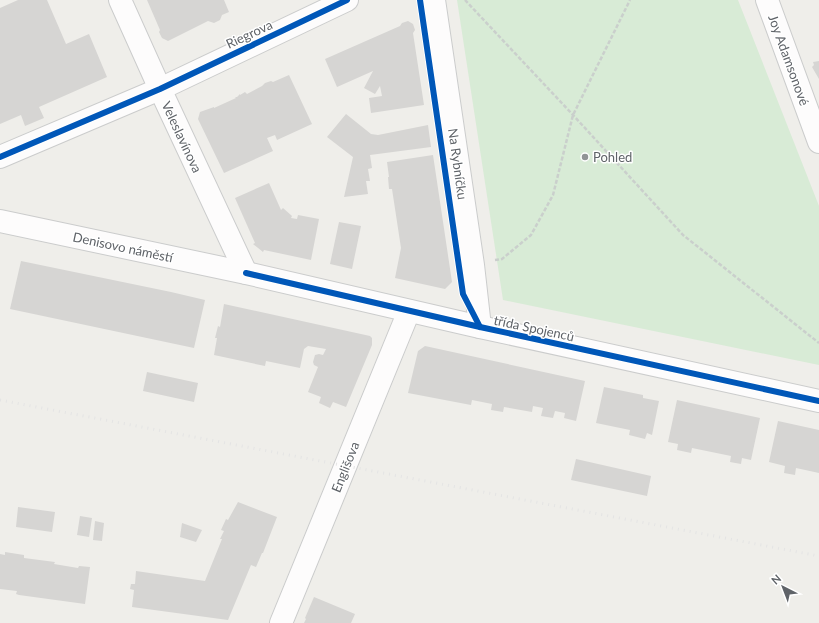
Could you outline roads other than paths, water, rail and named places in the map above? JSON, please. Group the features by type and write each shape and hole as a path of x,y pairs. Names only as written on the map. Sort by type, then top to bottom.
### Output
{"street":[{"name":"Veleslavínova","path":"120,0 246,273"},
{"name":"Riegrova","path":"0,157 160,89 347,0"},
{"name":"Na Rybníčku","path":"434,0 473,265 480,328"},
{"name":"Joy Adamsonové","path":"767,0 819,142"},
{"name":"Denisovo náměstí","path":"0,221 246,273"},
{"name":"třída Spojenců","path":"246,273 480,328 819,400"},
{"name":"Englišova","path":"281,623 409,311"}],"railway":[{"path":"0,400 819,556"}],"place":[{"name":"Pohled","path":"585,157"}]}
